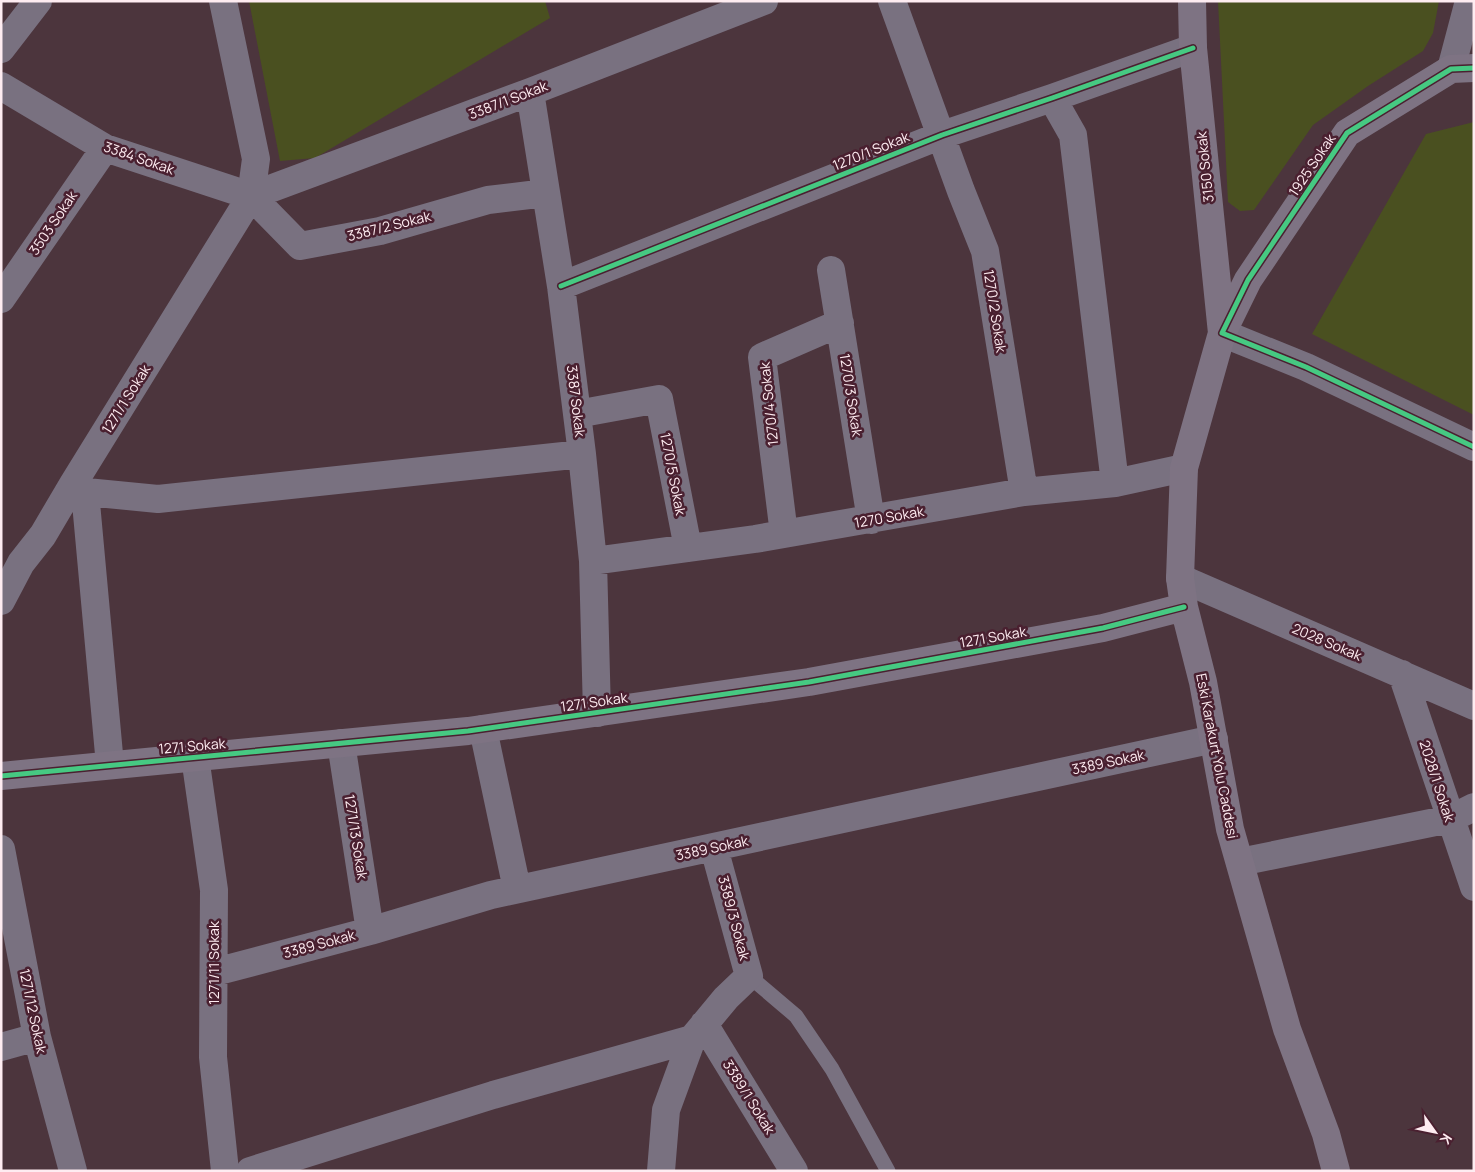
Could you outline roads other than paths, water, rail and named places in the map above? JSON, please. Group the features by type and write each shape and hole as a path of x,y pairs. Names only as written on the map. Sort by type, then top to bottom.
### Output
{"street":[{"path":"1,49 38,1"},
{"path":"223,1 256,159 251,196"},
{"name":"3387/1 Sokak","path":"251,196 530,92 764,1"},
{"name":"1270/2 Sokak","path":"892,1 985,251 1024,492"},
{"name":"3150 Sokak","path":"1192,1 1193,48 1222,333"},
{"path":"1462,68 1469,1"},
{"name":"1270/1 Sokak","path":"562,286 942,135 1193,48"},
{"name":"1925 Sokak","path":"1222,333 1248,280 1347,134 1462,68"},
{"name":"3384 Sokak","path":"1,86 105,148 251,196"},
{"name":"3387 Sokak","path":"530,92 562,286 582,454 592,561 596,713"},
{"path":"1052,98 1074,135 1115,483"},
{"name":"3503 Sokak","path":"1,299 105,148"},
{"name":"3387/2 Sokak","path":"251,196 300,246 380,231 488,200 546,193"},
{"name":"1271/1 Sokak","path":"1,601 21,563 79,488 251,196"},
{"name":"1270/3 Sokak","path":"831,270 871,520"},
{"name":"1270/4 Sokak","path":"784,534 762,357 840,323"},
{"path":"1222,333 1306,367 1474,447"},
{"name":"Eski Karakurt Yolu Caddesi","path":"1222,333 1184,468 1180,578 1184,607 1203,682 1230,829 1287,1029 1326,1134 1336,1171"},
{"name":"1270/5 Sokak","path":"577,414 659,399 688,548"},
{"path":"110,765 79,488 158,499 582,454"},
{"name":"1270 Sokak","path":"592,561 784,534 1024,492 1115,483 1184,468"},
{"name":"2028 Sokak","path":"1180,578 1474,706"},
{"name":"1271 Sokak","path":"1,776 483,729 596,713 848,674 1103,628 1184,607"},
{"name":"2028/1 Sokak","path":"1402,674 1474,887"},
{"path":"483,729 517,889"},
{"name":"3389 Sokak","path":"215,972 370,931 517,889 1214,739"},
{"name":"1271/13 Sokak","path":"341,743 370,931"},
{"name":"1271/11 Sokak","path":"195,757 214,890 213,1057 225,1171"},
{"path":"1240,862 1450,819 1474,807"},
{"name":"3389/3 Sokak","path":"661,1171 666,1110 698,1031 726,998 750,976 714,848"},
{"name":"1271/12 Sokak","path":"1,850 37,1038 73,1171"},
{"path":"250,1171 698,1031"},
{"name":"3389/1 Sokak","path":"698,1031 794,1171"},
{"path":"1,1047 37,1038"}],"lane":[{"path":"750,976 796,1016 832,1069 888,1171"}]}
